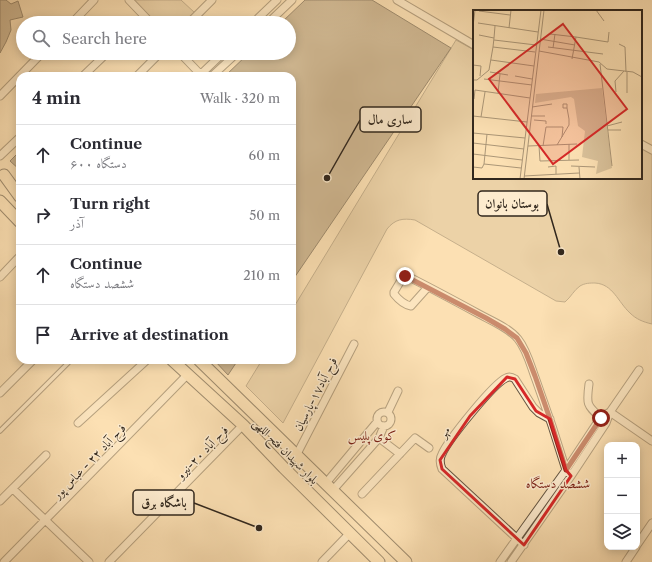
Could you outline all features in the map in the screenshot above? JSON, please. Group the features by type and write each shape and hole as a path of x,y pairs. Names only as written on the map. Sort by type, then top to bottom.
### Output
{"main road":[{"path":"2,173 16,185"},
{"path":"2,173 16,192"},
{"path":"2,207 16,219"},
{"name":"بلوار شهیدان فتح اللهی","path":"177,364 243,426 379,562"},
{"name":"بلوار شهیدان فتح اللهی","path":"203,364 330,486 406,562"}],"street":[{"path":"79,16 94,0"},
{"path":"129,0 144,16"},
{"path":"196,16 212,0"},
{"path":"261,16 277,0"},
{"path":"275,16 292,0"},
{"path":"397,0 473,44"},
{"path":"24,72 35,60"},
{"path":"87,72 100,60"},
{"path":"141,72 153,60"},
{"path":"187,60 198,72"},
{"path":"204,72 216,60"},
{"path":"216,72 229,60"},
{"path":"0,96 16,80"},
{"path":"0,156 16,141"},
{"path":"642,145 652,150"},
{"path":"0,277 16,260"},
{"path":"428,287 411,306 408,306 394,294 405,276 428,287 505,329 517,338 526,353 550,419 566,470 571,476"},
{"name":"فرح آباد۱۷-پارسیان","path":"296,454 354,344"},
{"path":"0,393 29,364"},
{"path":"78,423 143,364"},
{"path":"500,562 640,370"},
{"name":"فرح آباد ۲۲ - عباس پور","path":"4,562 188,374"},
{"name":"مهر","path":"524,545 442,469 440,464 442,454 470,416 497,384 507,377 512,377 515,379 536,411 550,419"},
{"path":"589,384 587,400 588,405 603,420"},
{"path":"388,412 398,391"},
{"path":"330,486 377,422 377,415 381,412 388,412"},
{"path":"377,422 378,424 384,426 390,424 391,417 388,412"},
{"path":"610,412 652,441"},
{"path":"511,562 571,476 603,420"},
{"name":"فرح آباد ۲۰-نیرو","path":"109,562 243,426"},
{"path":"330,486 379,438 384,426"},
{"path":"379,438 400,454"},
{"path":"362,494 415,438 429,448"},
{"path":"0,501 46,455"},
{"path":"13,489 89,562"},
{"path":"640,540 652,523"},
{"path":"322,562 350,533"},
{"path":"626,562 634,550"}],"lane":[{"path":"0,431 68,364"}],"highlighted area":[{"path":"507,377 515,379 536,411 550,419 566,470 571,476 524,545 442,469 440,460 470,416"}],"shaded area":[{"path":"129,0 181,0 195,13 192,16 144,16"},
{"path":"456,40 473,49 473,179 642,179 642,147 652,153 652,324 640,320 632,315 611,290 601,284 584,284 580,286 565,302 556,301 415,220 407,219 396,221 387,229 283,423 246,386 260,364 296,364 296,303"}],"building":[{"path":"0,0 6,0 11,4 18,1 23,16 16,16 16,19 10,20 11,30 0,53"},
{"path":"305,0 372,0 451,48 296,275 296,72 229,72 242,60 296,60 296,16 288,16"},
{"path":"16,155 16,166 10,161"},
{"path":"218,364 235,364 228,375"}],"place":[{"name":"ساری مال","path":"327,178"},
{"name":"بوستان بانوان","path":"561,252"},
{"name":"باشگاه برق","path":"259,528"}],"district":[{"name":"کوی پلیس","path":"372,435"},
{"name":"ششصد دستگاه","path":"558,483"}],"route":[{"path":"405,276 486,318 517,338 526,353 535,376 566,470 601,418"}]}
